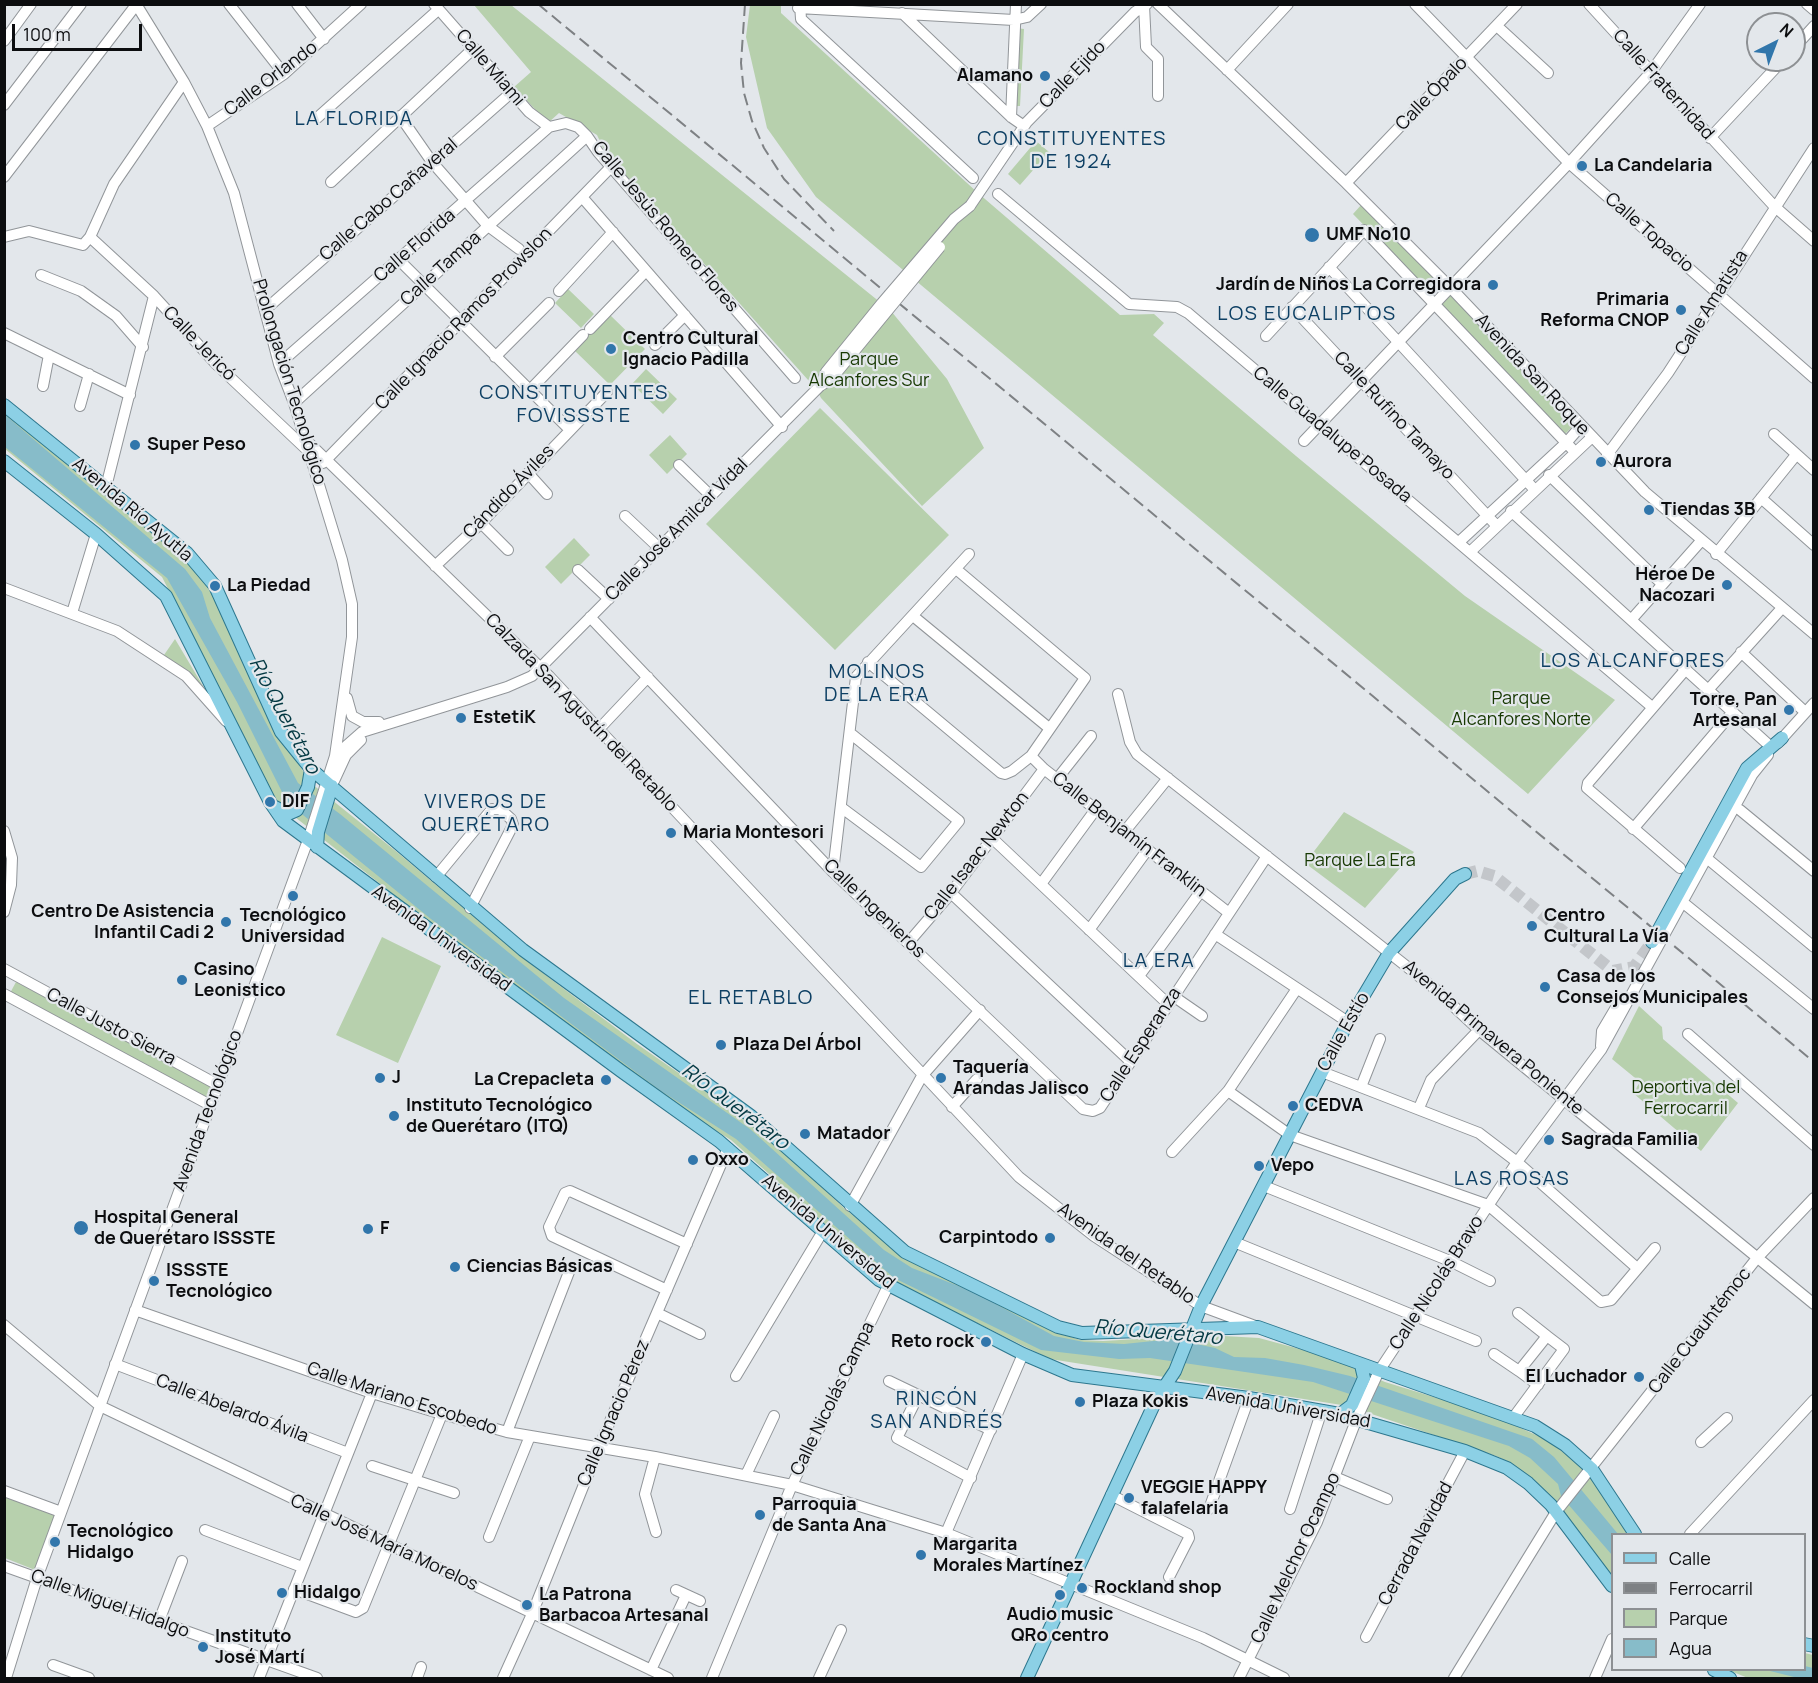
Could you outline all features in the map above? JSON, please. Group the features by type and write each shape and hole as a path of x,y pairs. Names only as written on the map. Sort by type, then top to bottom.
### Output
{"main road":[{"name":"Avenida Río Ayutla","path":"4,405 187,553 215,586 281,732"},
{"path":"4,461 96,534 166,596 236,733"},
{"name":"Avenida Universidad","path":"281,732 328,788 470,908 556,976 751,1116 850,1206 905,1252 1058,1327 1082,1333 1192,1333 1258,1327 1361,1365 1373,1376 1535,1426 1565,1445 1590,1472 1634,1533"},
{"name":"Avenida Universidad","path":"236,733 270,802 283,820 312,844 728,1148 888,1286 1023,1354 1072,1375 1249,1398 1340,1414 1357,1409 1465,1451 1517,1474 1560,1507 1611,1584"},
{"path":"1652,942 1748,768 1782,738"},
{"path":"270,802 288,814 300,807 309,787 310,769"},
{"path":"312,844 328,788"},
{"name":"Calle Estío","path":"1201,1306 1348,1022 1389,953 1455,879 1465,874"},
{"name":"Avenida del Retablo","path":"1027,1678 1111,1495 1164,1387 1175,1371 1201,1306"},
{"path":"1357,1409 1373,1376"},
{"path":"1716,1671 1730,1678"}],"street":[{"path":"4,41 31,4"},
{"path":"4,105 81,4"},
{"path":"229,4 284,74"},
{"path":"297,4 324,39"},
{"name":"Calle Orlando","path":"207,126 284,74 361,4"},
{"path":"1011,117 1016,4"},
{"path":"800,11 902,13 1014,20 1027,17 1041,4"},
{"name":"Avenida San Roque","path":"1158,4 1346,183 1450,287 1607,455 1701,542 1814,634"},
{"path":"1227,70 1288,4"},
{"name":"Calle Topacio","path":"1415,4 1569,163 1814,378"},
{"name":"Calle Ópalo","path":"1346,183 1498,27 1517,4"},
{"name":"Calle Fraternidad","path":"1589,4 1774,206 1814,241"},
{"path":"1304,441 1433,303 1569,163 1651,72 1700,4"},
{"path":"1807,4 1814,10"},
{"path":"4,177 136,5"},
{"name":"Prolongación Tecnológico","path":"136,5 184,82 207,126 234,193 279,364 316,470 352,604 352,637 346,692 328,788"},
{"path":"1143,5 1146,47 1158,59 1158,96"},
{"name":"Calle Ejido","path":"818,389 840,368 959,223 1024,126 1143,5"},
{"path":"317,118 436,7"},
{"name":"Calle Miami","path":"436,7 539,121 549,127"},
{"path":"800,11 973,178"},
{"path":"902,13 1011,117 1024,126"},
{"path":"1498,27 1548,73"},
{"path":"331,182 474,48"},
{"path":"1710,138 1772,72"},
{"path":"4,237 30,231 83,245 90,237 114,184 184,82"},
{"name":"Calle Cabo Cañaveral","path":"266,309 512,92"},
{"path":"400,116 432,162 488,226 519,249"},
{"name":"Calle Jesús Romero Flores","path":"549,127 566,123 578,127 587,136 611,167 795,378"},
{"name":"Calle Florida","path":"279,364 549,127"},
{"name":"Calle Tampa","path":"281,424 290,421 296,408 422,285 587,136"},
{"name":"Calle Amatista","path":"1607,455 1668,373 1774,206 1814,148"},
{"name":"Calle Ignacio Ramos Prowslon","path":"316,470 611,167"},
{"name":"Calle Guadalupe Posada","path":"998,194 1129,303 1177,307 1188,313 1652,707"},
{"path":"582,197 782,427"},
{"path":"1266,336 1364,230 1575,452"},
{"path":"559,291 613,232"},
{"name":"Calle Jericó","path":"90,237 154,296 216,364 309,451"},
{"path":"399,260 570,430"},
{"path":"1329,267 1534,489"},
{"path":"529,391 646,271"},
{"path":"40,275 90,298 116,316 143,347"},
{"path":"106,487 154,296"},
{"path":"495,357 549,303"},
{"name":"Calle Rufino Tamayo","path":"1292,307 1496,525"},
{"path":"655,345 684,315"},
{"path":"4,333 130,395"},
{"path":"43,386 49,355"},
{"path":"80,406 89,374"},
{"name":"Calle José Amilcar Vidal","path":"335,756 356,736 383,723 507,687 532,676 658,547 818,389"},
{"name":"Cándido Áviles","path":"435,566 481,523 607,392"},
{"path":"1459,542 1566,443 1580,427"},
{"path":"1774,434 1814,470"},
{"path":"1470,552 1534,489 1591,438"},
{"name":"Calzada San Agustín del Retablo","path":"304,439 540,667 878,1025 922,1076"},
{"path":"1716,554 1796,455"},
{"path":"680,465 710,495"},
{"path":"528,473 548,494"},
{"path":"1549,475 1662,584"},
{"path":"1761,498 1814,545"},
{"path":"1511,511 1771,747"},
{"path":"625,516 658,547"},
{"path":"481,523 508,550"},
{"path":"72,613 96,534"},
{"path":"1631,620 1701,542"},
{"path":"833,872 842,808 854,683 868,662 969,554"},
{"path":"868,662 1001,773 1012,771 1031,756 1085,678 956,569"},
{"path":"578,570 609,599"},
{"path":"4,588 117,631 160,656 186,676 236,733"},
{"path":"1708,690 1782,608"},
{"path":"913,616 1049,728"},
{"name":"Calle Ingenieros","path":"590,617 833,872 1083,1109 1093,1111"},
{"path":"1741,652 1805,712"},
{"path":"1680,868 1587,788 1652,707 1686,669"},
{"path":"599,729 648,677"},
{"path":"346,692 352,716 363,722 383,723"},
{"name":"Avenida Primavera Poniente","path":"1118,694 1132,748 1434,988 1479,1030 1814,1304"},
{"name":"Calle Nicolás Bravo","path":"1373,1376 1517,1162 1563,1097 1601,1050 1752,775 1814,703"},
{"path":"1634,829 1732,713"},
{"name":"Calle José Amilcar Vidal","path":"328,788 346,755 364,736 383,723"},
{"path":"842,808 921,867 959,821 850,733"},
{"path":"1057,779 1091,736"},
{"name":"Calle Benjamín Franklin","path":"1031,756 1044,769 1229,913"},
{"name":"Calle Isaac Newton","path":"909,943 993,839 1044,769"},
{"path":"1125,831 1168,778"},
{"path":"436,877 492,809 500,809 511,819 513,825 470,908"},
{"path":"1041,884 1096,809"},
{"path":"1740,810 1813,870"},
{"path":"4,831 12,858 11,885 4,912"},
{"path":"993,839 1139,976 1170,1000 1202,1016"},
{"name":"Avenida Tecnológico","path":"6,1678 37,1578 210,1105 312,844"},
{"path":"1089,930 1148,849"},
{"name":"Calle Esperanza","path":"1093,1111 1100,1108 1129,1060 1267,856"},
{"path":"1710,860 1814,946"},
{"path":"1139,976 1201,891"},
{"path":"951,893 1129,1060"},
{"path":"1686,905 1814,1009"},
{"path":"1215,934 1296,990 1348,1022"},
{"name":"Calle Justo Sierra","path":"4,969 218,1085"},
{"path":"1172,1152 1228,1091 1296,990"},
{"name":"Calle Justo Sierra","path":"4,994 210,1105"},
{"path":"1601,1050 1602,1031 1618,1004"},
{"path":"850,1206 922,1076 980,1010"},
{"path":"1419,1108 1429,1083 1479,1030"},
{"path":"1688,1035 1814,1145"},
{"path":"1361,1087 1380,1039"},
{"path":"1322,1072 1479,1133 1517,1162 1637,1268"},
{"name":"Avenida del Retablo","path":"922,1076 1019,1177 1094,1236 1201,1306 1258,1327"},
{"path":"952,1107 977,1079"},
{"path":"1228,1091 1290,1135 1488,1205 1601,1302 1611,1300 1655,1248"},
{"name":"Calle Ignacio Pérez","path":"503,1678 532,1614 599,1447 728,1148"},
{"path":"1264,1186 1450,1262 1490,1281"},
{"path":"666,1290 552,1236 548,1231 565,1193 570,1191 576,1193 687,1244"},
{"name":"Calle Cuauhtémoc","path":"1454,1678 1479,1634 1560,1507 1590,1472 1757,1258 1814,1198"},
{"path":"736,1376 823,1232"},
{"path":"1234,1242 1476,1341"},
{"path":"507,1432 569,1272"},
{"name":"Calle Nicolás Campa","path":"712,1678 792,1485 888,1286"},
{"name":"Calle Mariano Escobedo","path":"135,1310 372,1393 507,1432 655,1457 792,1485 946,1533 1070,1582 1248,1659 1284,1678"},
{"path":"657,1313 700,1334"},
{"path":"1513,1418 1564,1349 1518,1313"},
{"name":"Calle José María Morelos","path":"4,1325 100,1406 322,1515 668,1678"},
{"path":"1520,1371 1547,1336"},
{"path":"946,1533 1023,1354"},
{"path":"1494,1354 1538,1385"},
{"name":"Calle Abelardo Ávila","path":"116,1364 348,1453"},
{"path":"890,1381 992,1430"},
{"path":"259,1678 372,1393"},
{"path":"918,1396 897,1438 971,1478"},
{"path":"1209,1509 1249,1398"},
{"path":"1691,1533 1814,1400"},
{"name":"Calle Melchor Ocampo","path":"1239,1678 1294,1570 1335,1477 1357,1409"},
{"path":"1290,1509 1322,1410"},
{"path":"294,1589 359,1611 363,1608 442,1414"},
{"path":"746,1475 774,1416"},
{"path":"1701,1442 1726,1418"},
{"path":"489,1538 530,1436"},
{"name":"Cerrada Navidad","path":"1366,1637 1465,1451"},
{"path":"655,1457 645,1494 656,1532"},
{"path":"372,1466 454,1493"},
{"path":"1335,1477 1387,1499"},
{"path":"4,1491 61,1512"},
{"path":"1111,1495 1188,1534 1189,1538 1169,1577"},
{"path":"205,1530 302,1567"},
{"path":"159,1621 182,1561"},
{"name":"Calle Miguel Hidalgo","path":"4,1566 317,1678"},
{"path":"651,1670 681,1593 700,1600"},
{"path":"819,1678 841,1630"},
{"path":"1595,1678 1611,1641"},
{"path":"53,1665 89,1678"},
{"path":"417,1678 421,1667"}],"green space":[{"name":"Parque Alcanfores Sur","path":"474,5 511,5 891,311 947,379 984,448 922,506 821,398 817,390 606,154 597,135 559,113 548,123 514,87 531,72"},
{"name":"Parque Alcanfores Norte","path":"750,5 781,5 781,13 978,193 1120,315 1154,314 1164,323 1153,335 1296,456 1465,596 1615,700 1528,794 816,197 767,128 746,37"},
{"path":"1016,28 1024,29 1020,106 1014,106"},
{"path":"1036,141 1049,152 1020,185 1008,174"},
{"path":"1362,204 1442,283 1431,294 1353,214"},
{"path":"568,289 594,314 581,328 555,303"},
{"path":"1450,289 1574,425 1563,436 1437,301"},
{"path":"609,314 645,349 610,385 574,350"},
{"path":"646,369 677,399 663,414 632,384"},
{"path":"4,406 177,547 212,585 275,730 312,784 519,955 637,1044 758,1128 844,1208 904,1257 1053,1331 1080,1340 1103,1341 1206,1335 1259,1338 1344,1361 1357,1370 1385,1382 1492,1415 1547,1440 1577,1463 1594,1482 1628,1533 1611,1533 1611,1577 1557,1502 1509,1462 1496,1456 1348,1406 1050,1359 884,1277 731,1140 694,1117 462,948 277,803 162,577 5,449"},
{"path":"820,408 949,535 835,650 706,524"},
{"path":"670,435 687,454 667,474 649,455"},
{"path":"574,538 590,555 561,584 545,567"},
{"path":"175,639 206,691 164,655"},
{"name":"Parque La Era","path":"1344,812 1414,852 1365,908 1305,863"},
{"path":"382,937 441,966 398,1063 336,1035"},
{"path":"16,982 215,1087 208,1100 9,995"},
{"name":"Deportiva del Ferrocarril","path":"1639,1006 1662,1027 1663,1039 1738,1103 1701,1151 1633,1093 1640,1082 1612,1059"},
{"path":"4,1496 56,1514 35,1570 5,1558"},
{"path":"1806,1653 1813,1655 1813,1678 1748,1678 1730,1671 1806,1671"}],"water":[{"path":"4,414 185,569 202,592 210,618 298,783 340,814 564,998 750,1129 884,1250 912,1268 974,1292 1054,1336 1084,1342 1124,1344 1173,1339 1215,1348 1234,1357 1265,1358 1304,1365 1350,1376 1532,1439 1554,1457 1617,1533 1611,1533 1611,1554 1561,1496 1558,1484 1530,1458 1509,1446 1313,1382 1150,1358 1119,1359 1041,1350 894,1278 736,1139 661,1091 431,919 287,802 237,702 167,578 5,447"},
{"path":"1806,1666 1813,1668 1813,1678 1798,1678 1770,1671 1806,1671"}],"tunnel":[{"path":"1465,874 1477,871 1494,876 1613,971 1634,967 1652,942"}],"railway":[{"path":"538,4 1814,1062"},
{"path":"605,4 645,4"},
{"path":"745,4 741,63 744,93 752,121 764,148 784,179 834,231"}],"place":[{"name":"Alamano","path":"1045,76"},
{"name":"La Candelaria","path":"1582,166"},
{"name":"UMF No10","path":"1312,235"},
{"name":"Jardín de Niños La Corregidora","path":"1493,285"},
{"name":"Primaria Reforma CNOP","path":"1681,310"},
{"name":"Centro Cultural Ignacio Padilla","path":"611,349"},
{"name":"Super Peso","path":"135,445"},
{"name":"Aurora","path":"1601,462"},
{"name":"Tiendas 3B","path":"1649,510"},
{"name":"Héroe De Nacozari","path":"1727,585"},
{"name":"La Piedad","path":"215,586"},
{"name":"Torre, Pan Artesanal","path":"1789,710"},
{"name":"EstetiK","path":"461,718"},
{"name":"DIF","path":"270,802"},
{"name":"Maria Montesori","path":"671,833"},
{"name":"Tecnológico Universidad","path":"293,896"},
{"name":"Centro De Asistencia Infantil Cadi 2","path":"226,922"},
{"name":"Centro Cultural La Vía","path":"1532,926"},
{"name":"Casino Leonistico","path":"182,980"},
{"name":"Casa de los Consejos Municipales","path":"1545,987"},
{"name":"Plaza Del Árbol","path":"721,1045"},
{"name":"J","path":"380,1078"},
{"name":"Taquería Arandas Jalisco","path":"941,1078"},
{"name":"La Crepacleta","path":"606,1080"},
{"name":"CEDVA","path":"1293,1106"},
{"name":"Instituto Tecnológico de Querétaro (ITQ)","path":"394,1116"},
{"name":"Matador","path":"805,1134"},
{"name":"Sagrada Familia","path":"1549,1140"},
{"name":"Oxxo","path":"693,1160"},
{"name":"Vepo","path":"1259,1166"},
{"name":"Hospital General de Querétaro ISSSTE","path":"81,1228"},
{"name":"F","path":"368,1229"},
{"name":"Carpintodo","path":"1050,1238"},
{"name":"Ciencias Básicas","path":"455,1267"},
{"name":"ISSSTE Tecnológico","path":"154,1281"},
{"name":"Reto rock","path":"986,1342"},
{"name":"El Luchador","path":"1639,1377"},
{"name":"Plaza Kokis","path":"1080,1402"},
{"name":"VEGGIE HAPPY falafelaria","path":"1129,1498"},
{"name":"Parroquia de Santa Ana","path":"760,1515"},
{"name":"Tecnológico Hidalgo","path":"55,1542"},
{"name":"Margarita Morales Martínez","path":"921,1555"},
{"name":"Rockland shop","path":"1082,1588"},
{"name":"Hidalgo","path":"282,1593"},
{"name":"Audio music QRo centro","path":"1060,1595"},
{"name":"La Patrona Barbacoa Artesanal","path":"527,1605"},
{"name":"Instituto José Martí","path":"203,1647"}],"district":[{"name":"LA FLORIDA","path":"354,119"},
{"name":"CONSTITUYENTES DE 1924","path":"1072,150"},
{"name":"LOS EUCALIPTOS","path":"1307,314"},
{"name":"CONSTITUYENTES FOVISSSTE","path":"574,404"},
{"name":"LOS ALCANFORES","path":"1633,661"},
{"name":"MOLINOS DE LA ERA","path":"877,684"},
{"name":"VIVEROS DE QUERÉTARO","path":"486,814"},
{"name":"LA ERA","path":"1159,961"},
{"name":"EL RETABLO","path":"751,998"},
{"name":"LAS ROSAS","path":"1512,1179"},
{"name":"RINCÓN SAN ANDRÉS","path":"937,1410"}],"water label":[{"name":"Río Querétaro","path":"284,716"},
{"name":"Río Querétaro","path":"735,1107"},
{"name":"Río Querétaro","path":"1158,1333"}]}
